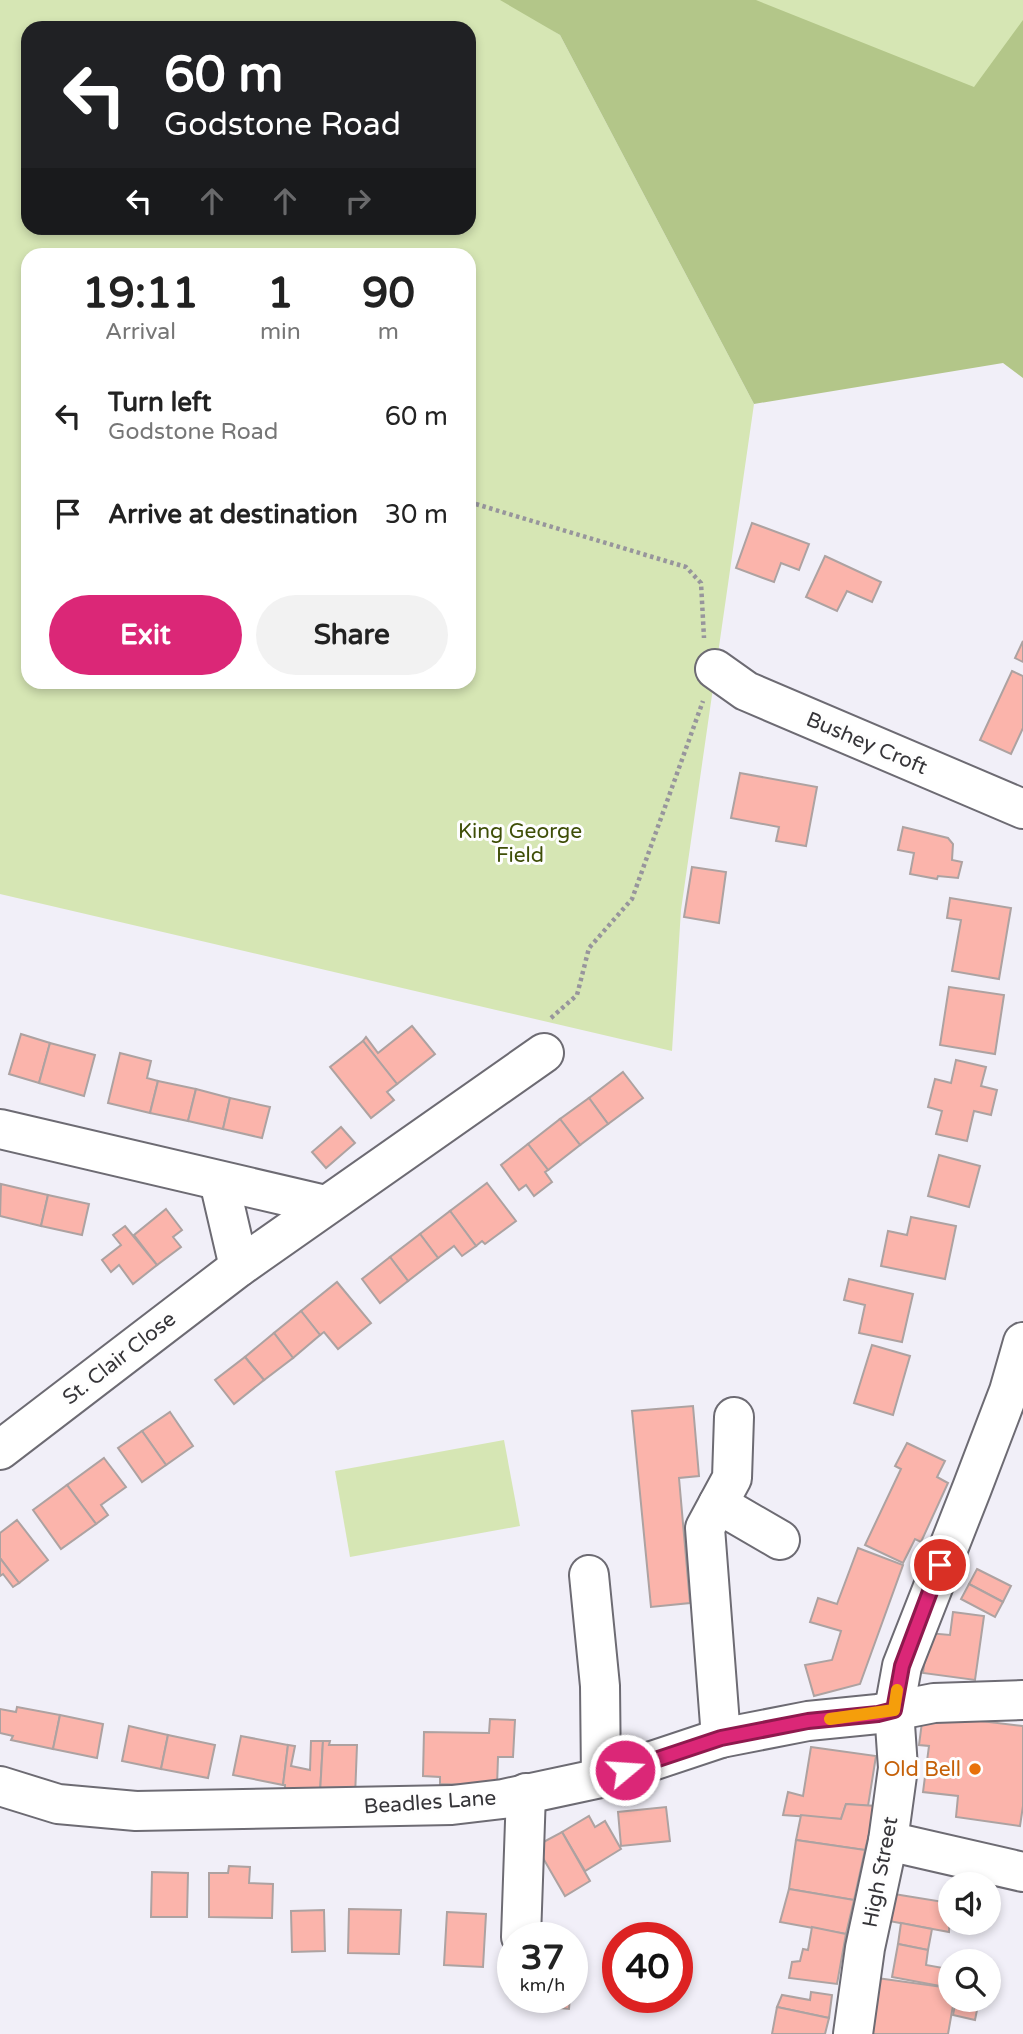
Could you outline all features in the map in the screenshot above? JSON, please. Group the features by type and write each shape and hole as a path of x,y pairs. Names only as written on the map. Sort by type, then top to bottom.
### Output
{"street":[{"name":"Bushey Croft","path":"715,669 746,691 1023,809"},
{"name":"St. Clair Close","path":"0,1450 239,1266 544,1053"},
{"path":"0,1129 325,1205"},
{"path":"219,1181 239,1266"},
{"name":"High Street","path":"853,2034 865,1948 888,1841 898,1768 894,1710 902,1666 1009,1391 1023,1342"},
{"path":"721,1738 705,1528 732,1478 734,1417"},
{"path":"718,1504 780,1540"},
{"path":"589,1576 600,1686 601,1778"},
{"name":"Beadles Lane","path":"0,1786 58,1804 136,1811 452,1805 601,1778 721,1738 808,1721 878,1714 934,1703 1023,1700"},
{"path":"515,1922 525,1832 526,1793"},
{"path":"888,1841 1023,1872"}],"path":[{"path":"476,504 686,567 701,583 705,654 715,669 632,899 589,948 576,995 548,1021 544,1053"}],"green space":[{"name":"King George Field","path":"0,0 505,0 560,35 754,404 681,910 672,1051 0,894"},
{"path":"500,0 756,0 974,87 1023,20 1023,378 1003,363 754,404 560,35"},
{"path":"665,0 1023,0 1023,58 981,124"},
{"path":"504,1440 520,1526 350,1557 335,1471"}],"building":[{"path":"752,523 809,544 799,570 781,563 774,582 736,568"},
{"path":"825,556 881,582 872,602 847,591 837,611 806,597"},
{"path":"1023,641 1023,662 1015,658"},
{"path":"1012,671 1023,676 1023,728 1011,754 980,740"},
{"path":"740,773 817,787 806,846 776,841 779,827 731,818"},
{"path":"903,827 948,838 953,844 952,860 962,862 958,878 938,876 937,879 910,874 914,853 898,850"},
{"path":"692,867 726,872 719,923 684,917"},
{"path":"950,898 1011,908 999,979 952,971 961,920 947,918"},
{"path":"949,987 1004,995 995,1054 940,1045"},
{"path":"412,1026 435,1054 397,1084 363,1041 366,1037 378,1053"},
{"path":"21,1034 50,1043 39,1083 9,1074"},
{"path":"363,1041 397,1084 387,1092 394,1100 371,1118 330,1067"},
{"path":"50,1043 95,1055 84,1096 39,1083"},
{"path":"120,1053 151,1061 147,1078 158,1081 150,1113 108,1103"},
{"path":"956,1060 986,1067 981,1086 997,1090 991,1115 974,1111 967,1141 936,1134 942,1111 928,1107 935,1079 951,1083"},
{"path":"623,1072 643,1098 608,1124 589,1098"},
{"path":"158,1081 196,1089 188,1121 150,1113"},
{"path":"196,1089 230,1098 223,1129 188,1121"},
{"path":"230,1098 270,1107 262,1138 223,1129"},
{"path":"589,1098 608,1124 580,1145 560,1119"},
{"path":"560,1119 580,1145 548,1170 528,1144"},
{"path":"341,1127 355,1143 326,1168 312,1152"},
{"path":"528,1144 548,1170 545,1172 552,1182 534,1196 526,1185 519,1190 501,1165"},
{"path":"939,1155 980,1166 969,1207 928,1196"},
{"path":"487,1183 516,1221 485,1244 482,1241 476,1246 450,1211"},
{"path":"1,1184 48,1195 41,1226 0,1216"},
{"path":"48,1195 89,1204 82,1235 41,1226"},
{"path":"166,1209 182,1230 173,1237 181,1247 157,1265 134,1235"},
{"path":"450,1211 476,1246 462,1256 454,1246 438,1258 420,1234"},
{"path":"911,1217 956,1226 945,1279 881,1266 888,1231 907,1235"},
{"path":"125,1226 157,1265 133,1284 119,1265 111,1272 102,1260 121,1245 113,1235"},
{"path":"420,1234 438,1258 408,1281 390,1257"},
{"path":"390,1257 408,1281 380,1303 362,1279"},
{"path":"849,1279 913,1294 902,1342 859,1333 865,1305 844,1300"},
{"path":"337,1282 371,1323 338,1349 324,1332 320,1335 301,1311"},
{"path":"301,1311 320,1335 293,1358 274,1333"},
{"path":"274,1333 293,1358 264,1380 245,1357"},
{"path":"872,1345 910,1356 893,1415 854,1403"},
{"path":"245,1357 264,1380 234,1404 215,1380"},
{"path":"693,1406 699,1476 679,1478 690,1603 651,1607 632,1411"},
{"path":"170,1412 193,1446 166,1465 142,1431"},
{"path":"142,1431 166,1465 142,1482 118,1448"},
{"path":"907,1443 945,1461 937,1477 948,1483 921,1542 915,1539 903,1563 865,1545 901,1469 895,1466"},
{"path":"104,1458 126,1487 101,1505 108,1515 96,1524 67,1485"},
{"path":"67,1485 96,1524 61,1549 33,1510"},
{"path":"17,1520 48,1560 19,1583 0,1558 0,1533"},
{"path":"858,1548 903,1565 860,1684 814,1696 805,1665 832,1660 841,1631 810,1622 818,1598 837,1604"},
{"path":"0,1558 19,1583 13,1587 3,1574 0,1576"},
{"path":"977,1569 1011,1586 1003,1602 969,1584"},
{"path":"969,1584 1003,1602 995,1617 961,1599"},
{"path":"953,1612 984,1616 975,1680 923,1673 928,1633 950,1635"},
{"path":"17,1707 60,1715 53,1749 11,1740 13,1736 0,1733 0,1709 16,1712"},
{"name":"Old Bell","path":"923,1714 1023,1726 1023,1806 1020,1826 956,1817 958,1796 923,1792 929,1746 919,1745"},
{"path":"60,1715 103,1724 97,1758 53,1749"},
{"path":"490,1719 515,1720 513,1757 498,1757 497,1786 440,1784 440,1777 423,1776 424,1732 489,1733"},
{"path":"129,1726 168,1735 161,1769 122,1761"},
{"path":"168,1735 215,1745 208,1778 161,1769"},
{"path":"241,1736 288,1745 283,1785 233,1775"},
{"path":"311,1741 323,1741 320,1793 285,1791 283,1785 288,1745 295,1746 291,1766 310,1770"},
{"path":"323,1741 330,1741 329,1745 357,1745 355,1797 320,1793"},
{"path":"811,1747 876,1756 868,1806 846,1804 841,1819 783,1815 788,1792 803,1796"},
{"path":"846,1804 876,1806 865,1850 796,1840 801,1815 841,1819"},
{"path":"666,1807 670,1841 621,1846 618,1812"},
{"path":"589,1816 595,1827 605,1821 621,1849 585,1871 562,1832"},
{"path":"562,1832 590,1881 565,1896 536,1846"},
{"path":"796,1840 865,1850 854,1900 789,1889"},
{"path":"229,1866 250,1867 249,1883 273,1884 272,1918 209,1917 209,1873 228,1873"},
{"path":"152,1872 188,1873 187,1917 151,1917"},
{"path":"789,1889 854,1900 846,1934 780,1922"},
{"path":"894,1894 938,1901 938,1930 889,1921"},
{"path":"349,1909 401,1910 399,1954 348,1953"},
{"path":"324,1910 325,1951 292,1952 291,1911"},
{"path":"447,1912 486,1914 483,1967 444,1965"},
{"path":"901,1923 932,1929 928,1950 898,1944"},
{"path":"812,1927 846,1934 837,1984 789,1978 792,1962 800,1961 803,1949 808,1950"},
{"path":"898,1944 928,1950 926,1965 938,1967 938,1986 892,1977"},
{"path":"877,1978 938,1986 938,2012 952,2012 948,2034 869,2034"},
{"path":"811,1992 832,1995 829,2018 777,2007 782,1995 810,2000"},
{"path":"777,2007 829,2018 825,2034 772,2034"},
{"path":"954,2012 977,2012 975,2020 953,2015"}],"slow traffic":[{"path":"830,1719 894,1710 897,1690"}],"place":[{"name":"Old Bell","path":"975,1769"}],"route":[{"path":"625,1770 721,1738 808,1721 894,1710 902,1666 940,1565"}]}
